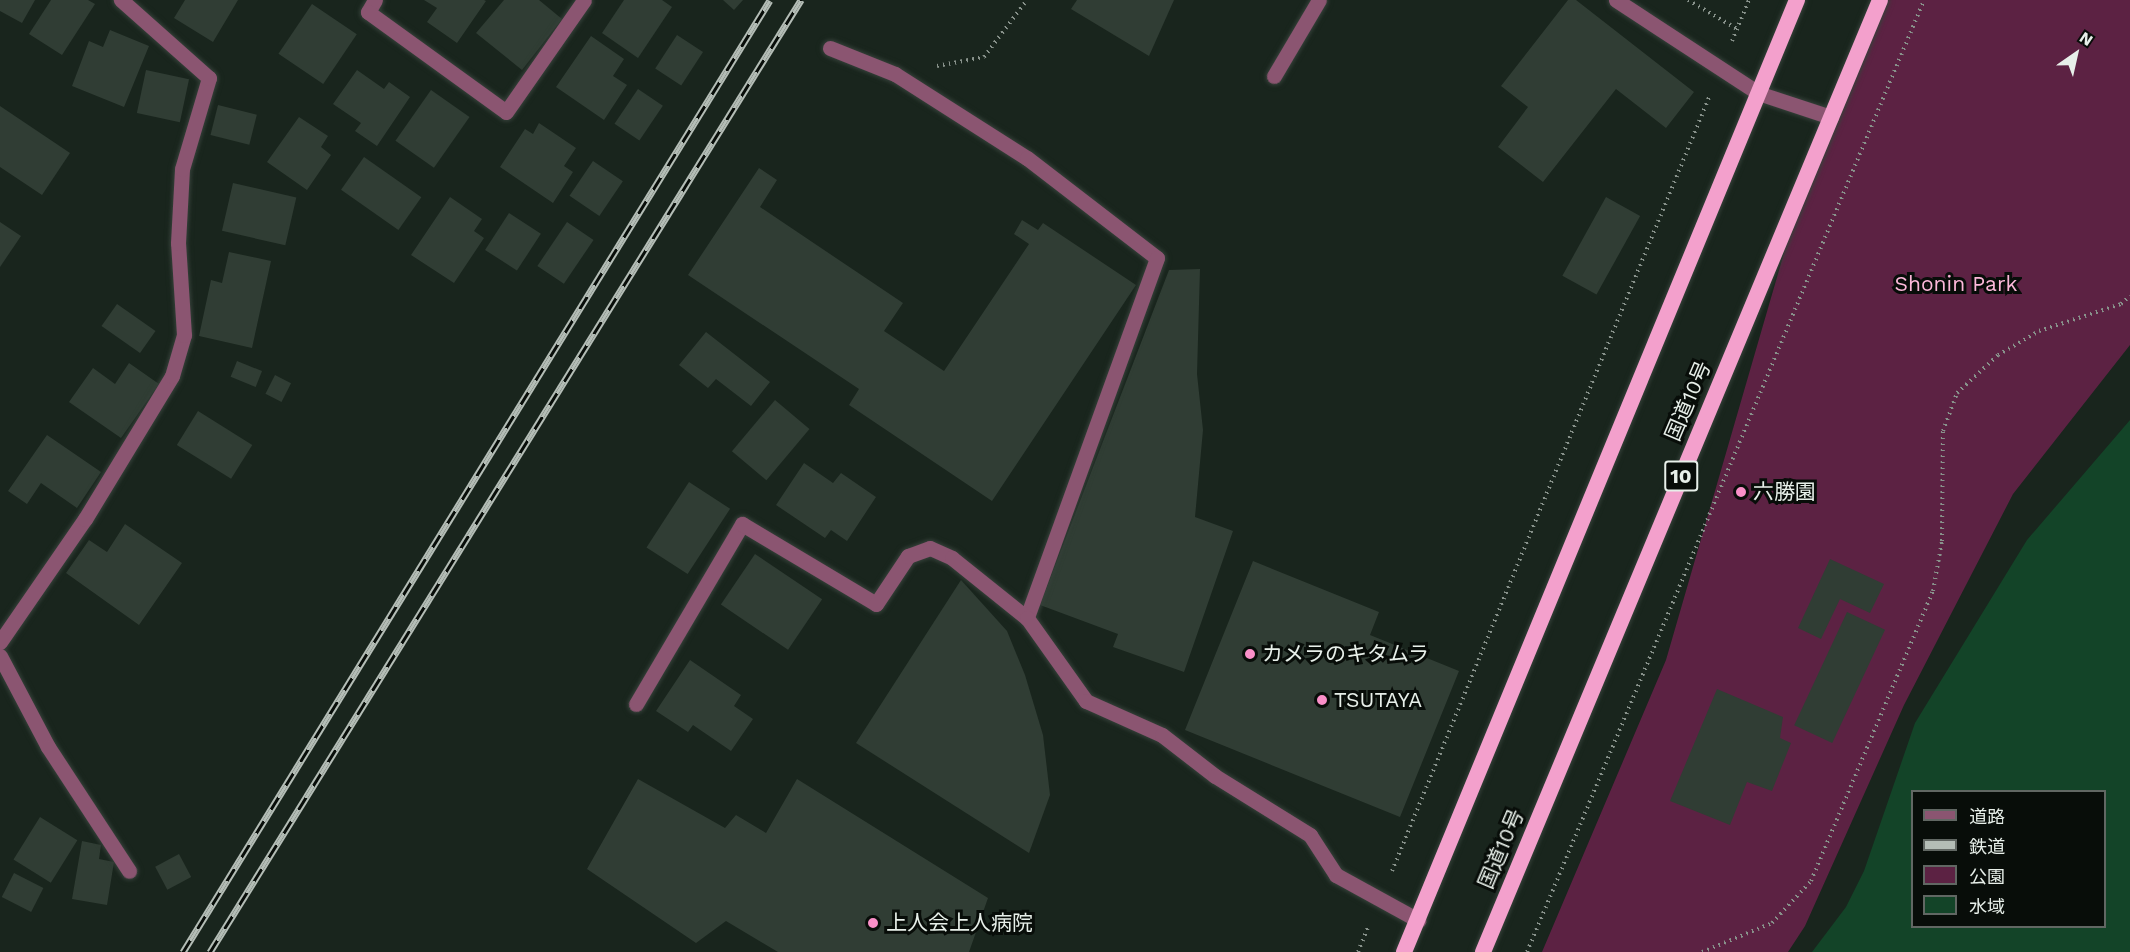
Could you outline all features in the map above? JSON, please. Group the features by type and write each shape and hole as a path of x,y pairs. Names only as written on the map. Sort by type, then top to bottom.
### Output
{"highway":[{"path":"1404,952 1797,0"},
{"name":"国道10号","path":"1483,952 1880,0"}],"street":[{"path":"0,642 85,519 172,376 184,335 178,243 182,169 209,78 121,0"},
{"path":"375,0 368,12 506,112 584,0"},
{"path":"1274,76 1319,0"},
{"path":"1616,0 1758,93 1831,117"},
{"path":"830,48 896,74 1027,158 1157,258 1027,618"},
{"path":"636,704 742,524 876,604 908,556 930,548 952,558 1027,618 1086,701 1162,735 1215,776 1310,835 1336,875 1382,897 1418,920"},
{"path":"0,656 48,747 129,871"}],"path":[{"path":"896,74 984,57 1027,0"},
{"path":"1688,0 1737,29"},
{"path":"1358,952 1749,0"},
{"path":"1527,952 1924,0"},
{"path":"1702,952 1772,923 1810,880 1933,591 1942,541 1943,431 1957,393 1998,356 2039,331 2121,304 2130,296"}],"green space":[{"name":"Shonin Park","path":"1876,0 2130,0 2130,345 2013,494 1904,705 1805,926 1788,952 1542,952 1666,660 1826,108"}],"water":[{"path":"2130,420 2130,952 1812,952 1846,907 1864,871 1915,723 2027,540"}],"building":[{"path":"0,0 35,0 22,23 0,11"},
{"path":"51,0 88,0 95,4 62,55 29,34"},
{"path":"185,0 238,0 213,42 174,18"},
{"path":"424,0 486,1 457,43 427,22 437,8"},
{"path":"504,0 539,0 562,19 522,70 476,33"},
{"path":"624,0 662,0 672,7 638,58 602,33"},
{"path":"723,0 743,0 734,10"},
{"path":"1077,0 1174,0 1149,56 1071,9"},
{"path":"1568,0 1576,0 1694,92 1666,128 1616,89 1543,182 1498,147 1528,107 1501,86"},
{"path":"312,4 357,34 323,84 278,54"},
{"path":"110,30 149,46 124,107 72,86 89,41 103,47"},
{"path":"677,35 703,52 681,85 655,69"},
{"path":"591,36 624,59 613,76 627,85 604,120 556,87"},
{"path":"146,70 189,79 180,122 137,113"},
{"path":"357,70 384,89 389,82 410,97 377,146 355,131 361,123 333,104"},
{"path":"638,89 663,106 639,141 615,124"},
{"path":"431,90 470,117 434,168 395,141"},
{"path":"218,105 257,115 249,145 211,135"},
{"path":"0,106 70,153 42,195 0,167"},
{"path":"299,117 328,136 321,147 331,155 307,190 267,162"},
{"path":"539,123 576,148 564,166 573,172 553,203 500,167 525,129 533,134"},
{"path":"364,157 421,197 398,230 341,190"},
{"path":"593,161 623,181 599,216 570,196"},
{"path":"759,168 777,180 760,207 903,303 884,331 944,371 1029,244 1014,234 1022,220 1038,230 1043,223 1136,285 992,501 849,405 859,389 688,275"},
{"path":"233,183 296,198 285,245 222,231"},
{"path":"450,197 482,219 474,231 484,238 454,283 411,255"},
{"path":"1606,197 1640,216 1596,295 1562,276"},
{"path":"509,213 541,234 517,271 485,250"},
{"path":"0,222 21,236 0,267"},
{"path":"567,222 594,240 564,284 537,266"},
{"path":"229,252 271,261 252,348 199,336 211,280 222,283"},
{"path":"1200,269 1197,374 1203,430 1195,517 1233,531 1184,672 1113,647 1118,634 1040,605 1169,270"},
{"path":"117,304 156,331 140,353 102,326"},
{"path":"706,332 770,382 751,406 716,379 708,388 679,365"},
{"path":"237,361 262,371 256,387 231,377"},
{"path":"129,363 159,384 121,438 69,402 93,368 115,384"},
{"path":"275,375 291,383 282,402 265,394"},
{"path":"775,400 809,429 766,480 732,451"},
{"path":"198,411 252,445 231,479 177,445"},
{"path":"47,435 101,472 77,508 41,483 27,504 8,491"},
{"path":"804,463 833,483 841,473 876,497 847,541 831,530 825,538 776,505"},
{"path":"689,482 730,509 688,574 647,547"},
{"path":"125,524 182,563 139,625 66,573 89,540 107,552"},
{"path":"755,554 822,599 788,650 721,605"},
{"path":"1830,559 1884,584 1870,613 1840,599 1821,639 1798,628"},
{"name":"TSUTAYA","path":"1253,561 1379,612 1370,635 1459,671 1400,817 1185,730"},
{"path":"961,580 1007,631 1025,675 1043,735 1050,795 1029,853 856,743"},
{"path":"1847,612 1885,630 1832,743 1794,725"},
{"path":"690,660 741,695 734,706 753,719 731,751 693,725 688,732 656,711"},
{"path":"1717,689 1783,717 1780,738 1791,743 1772,791 1747,782 1730,825 1670,801"},
{"path":"638,779 725,828 736,815 766,833 797,779 988,898 969,952 778,952 726,921 696,943 587,869"},
{"path":"40,817 77,840 51,883 14,859"},
{"path":"82,841 101,845 99,859 114,862 107,905 72,899"},
{"path":"179,854 191,877 167,890 155,867"},
{"path":"14,873 43,888 31,912 2,897"}],"railway":[{"path":"183,952 770,0"},
{"path":"210,952 801,0"}],"place":[{"name":"六勝園","path":"1741,492"},
{"name":"カメラのキタムラ","path":"1250,654"},
{"name":"TSUTAYA","path":"1322,700"},
{"name":"上人会上人病院","path":"873,923"}]}
